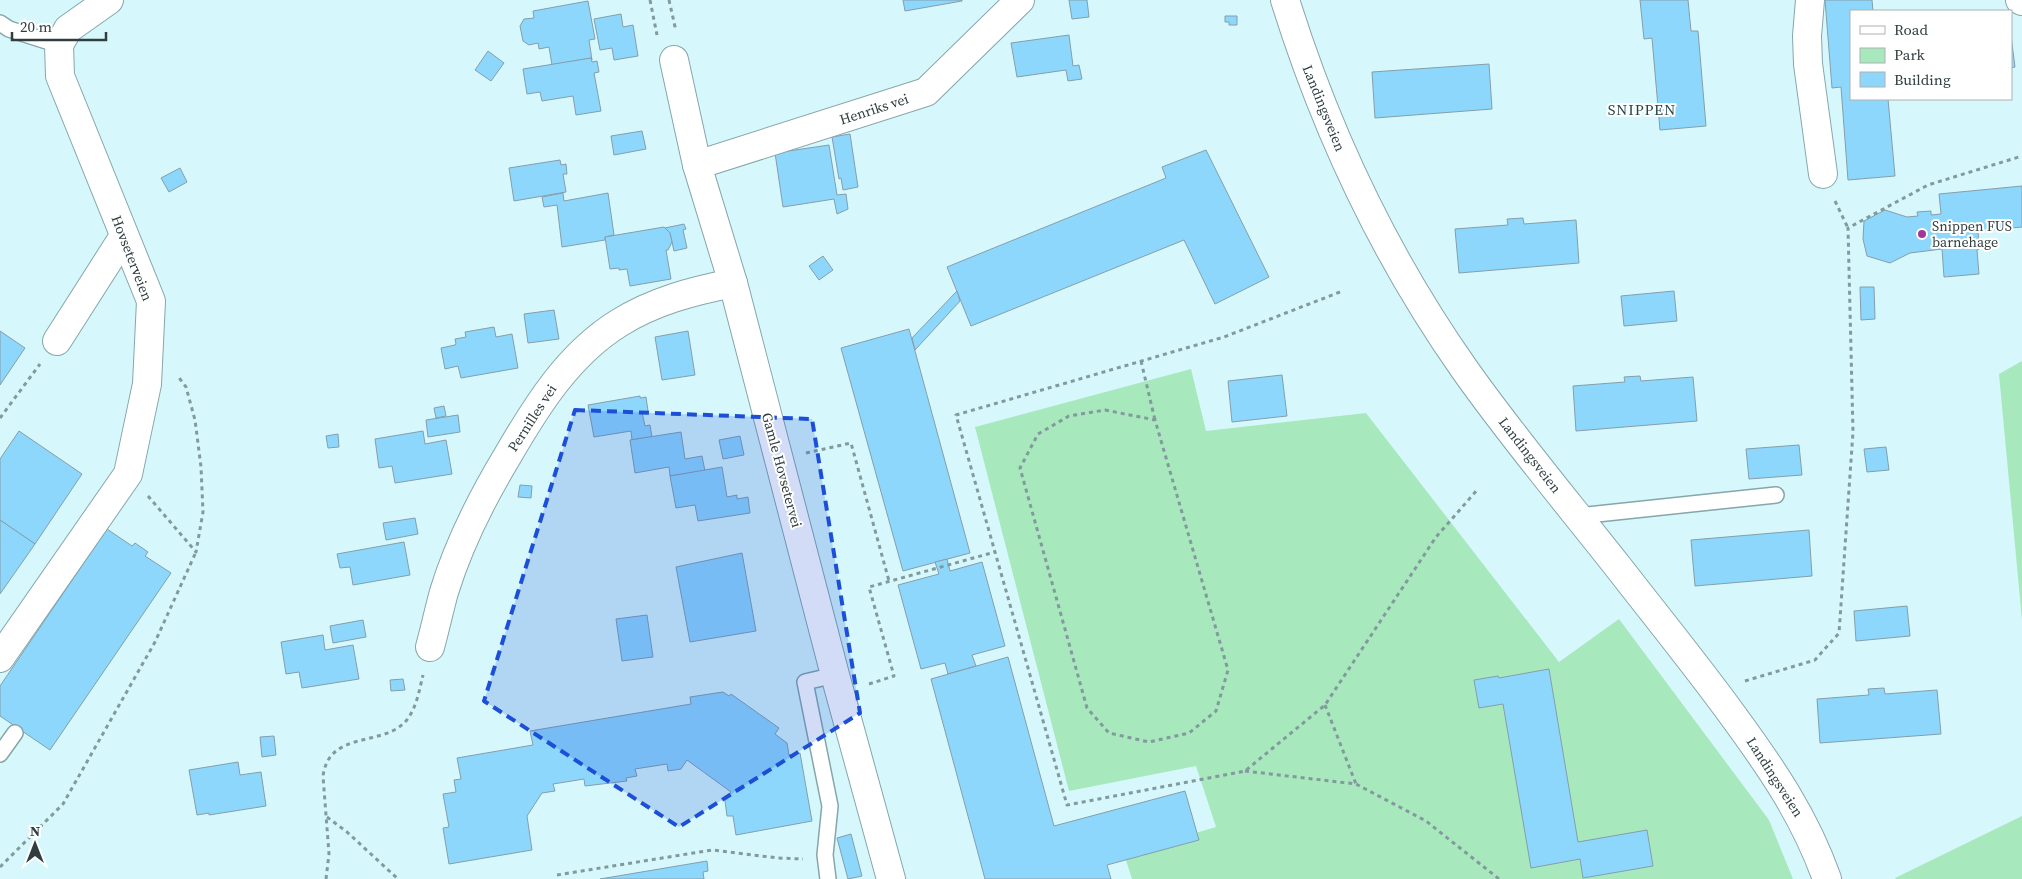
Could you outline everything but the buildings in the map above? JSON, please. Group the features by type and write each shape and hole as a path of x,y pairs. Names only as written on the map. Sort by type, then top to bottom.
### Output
{"street":[{"path":"59,45 68,29 109,0"},
{"name":"Henriks vei","path":"697,165 926,92 1020,0"},
{"name":"Landingsveien","path":"1285,0 1308,69 1346,161 1394,256 1465,369 1717,694 1779,779 1811,838 1827,879"},
{"path":"1810,0 1807,36 1808,64 1823,174"},
{"name":"Hovseterveien","path":"0,658 128,474 147,384 151,301 60,76 59,45"},
{"name":"Gamle Hovsetervei","path":"674,60 697,165 733,283 835,675 891,879"},
{"path":"57,341 124,236"},
{"name":"Pernilles vei","path":"430,647 444,592 475,513 531,415 564,371 603,334 638,312 695,291 733,283"}],"lane":[{"path":"0,23 9,29 59,45"},
{"path":"1578,516 1776,496"},
{"path":"828,879 825,855 830,806 805,682 835,675"},
{"path":"0,754 15,733"}],"path":[{"path":"1717,694 1770,672 1814,660 1839,633 1853,432 1848,228 1928,185 2022,156"},
{"path":"1340,292 1224,337 956,414 1067,805 1245,771 1356,784 1426,821 1499,879"},
{"path":"0,418 57,341"},
{"path":"0,867 63,804 155,642 196,552 203,512 201,468 195,420 186,387 174,370 148,354"},
{"path":"1141,361 1155,420 1228,670 1216,711 1189,733 1149,742 1109,733 1087,708 1020,468 1038,434 1069,416 1106,410 1155,420"},
{"path":"830,447 851,442 889,581"},
{"path":"128,474 196,552"},
{"path":"1245,771 1325,705 1436,537 1478,489"},
{"path":"860,686 894,676 869,587 995,552"},
{"path":"326,879 329,854 323,776 325,766 329,758 339,749 356,741 392,731 402,725 410,716 417,700 430,647"},
{"path":"1325,705 1356,784"},
{"path":"326,816 348,832 398,879"},
{"path":"557,875 694,851 712,850 797,859 825,855"}],"highlighted area":[{"path":"575,410 812,419 860,713 679,827 484,701"}],"green space":[{"path":"2022,361 2022,620 1999,374"},
{"path":"1191,369 1206,431 1366,413 1559,662 1619,619 1769,820 1793,879 1132,879 1124,854 1216,827 1196,766 1069,791 975,427"},
{"path":"2022,816 2022,879 1895,878"}],"place":[{"name":"Snippen FUS barnehage","path":"1922,234"}],"district":[{"name":"SNIPPEN","path":"1642,109"}]}
